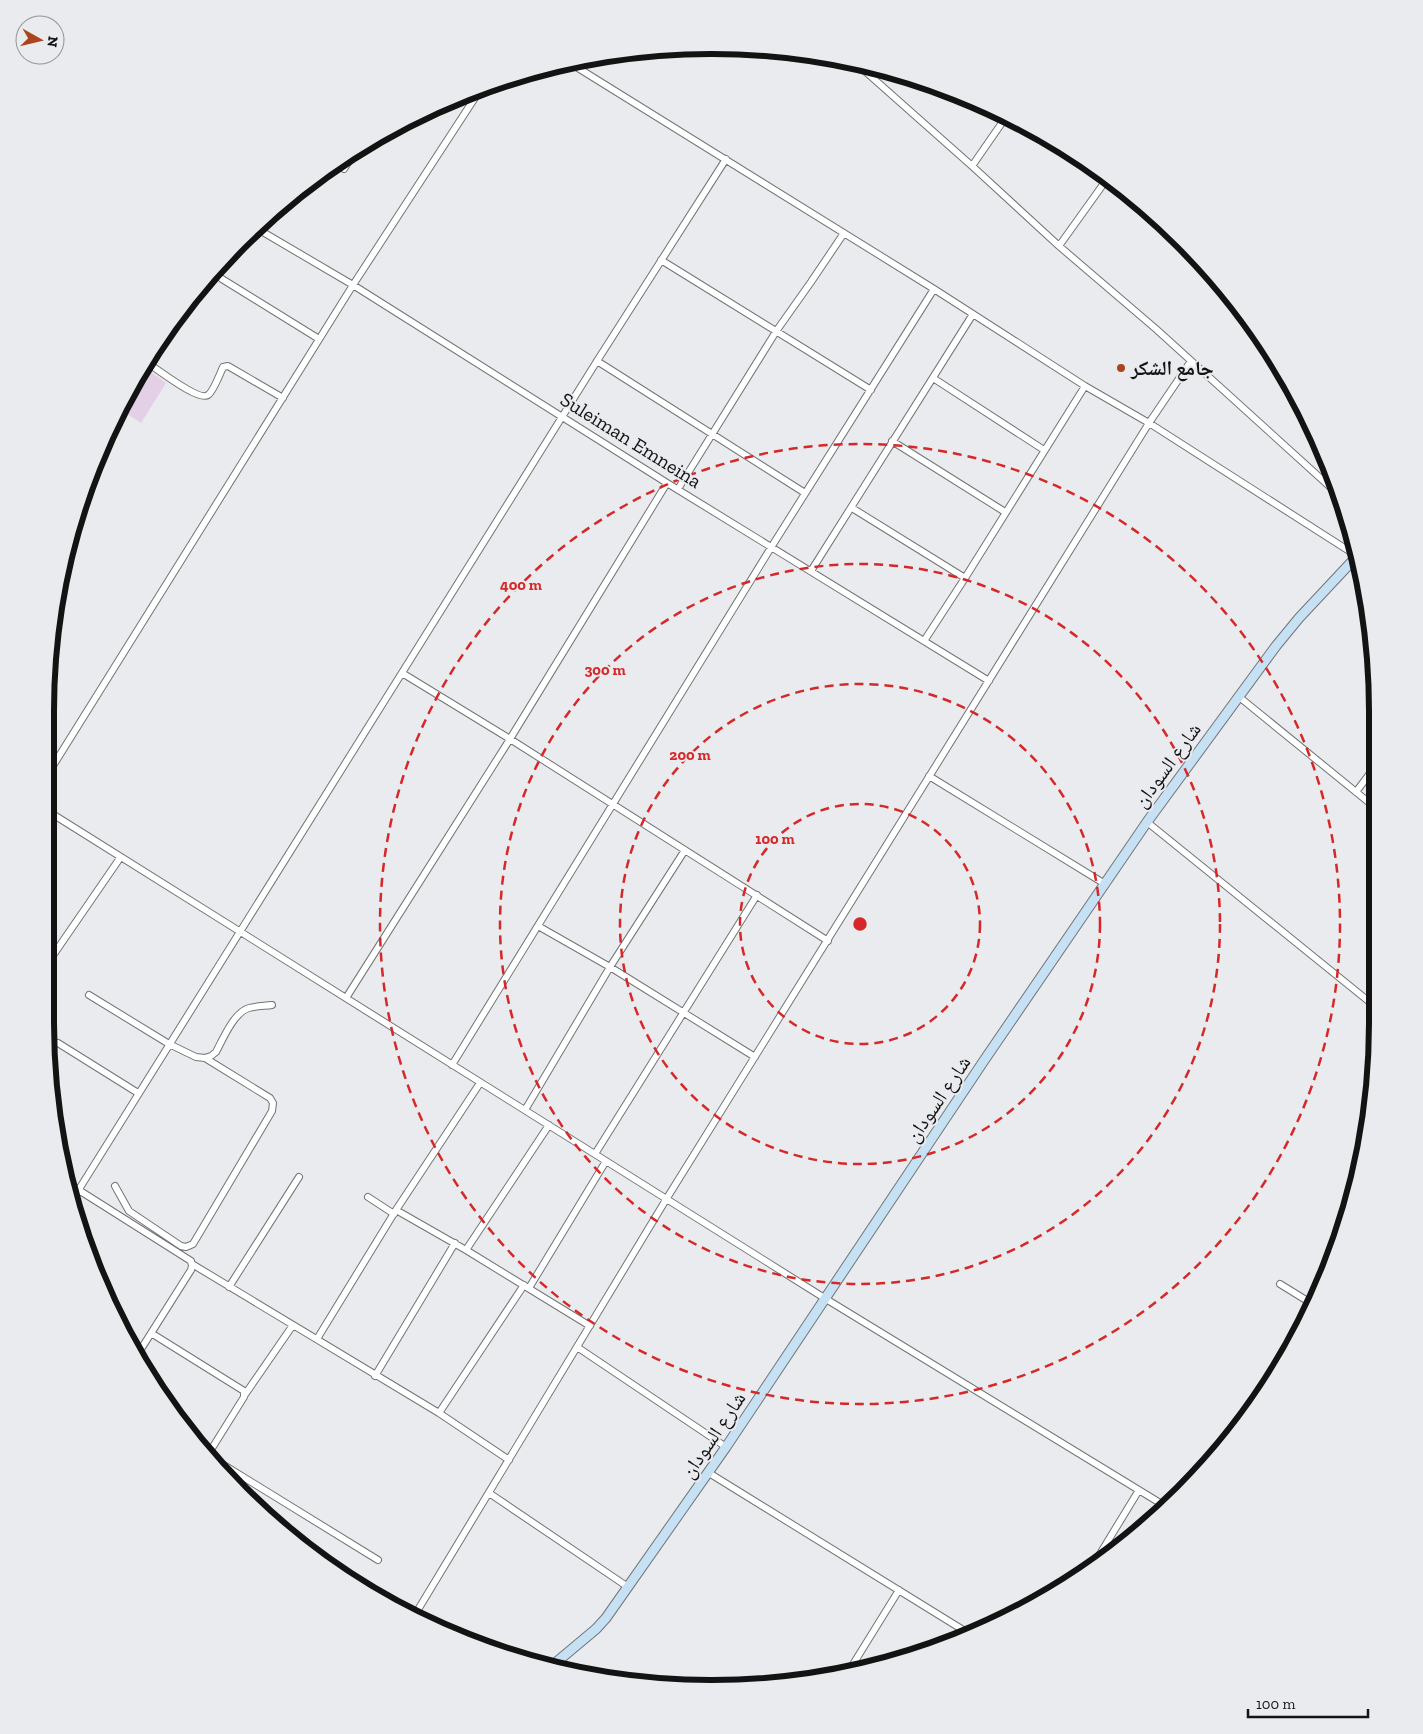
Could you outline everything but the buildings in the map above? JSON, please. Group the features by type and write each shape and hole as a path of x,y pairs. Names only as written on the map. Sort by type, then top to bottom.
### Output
{"main road":[{"name":"شارع السودان","path":"557,1662 596,1629 628,1587 726,1447 978,1070 1147,822 1238,696 1299,618 1352,562"}],"street":[{"path":"578,67 934,288 1084,386 1149,423 1349,550"},
{"path":"866,72 1059,246 1156,329 1329,485"},
{"path":"54,764 319,339 474,99"},
{"path":"972,166 1002,122"},
{"path":"76,1193 597,361 726,159"},
{"path":"344,169 347,165"},
{"path":"1059,246 1103,184"},
{"name":"Suleiman Emneina","path":"262,231 354,285 667,483 989,681"},
{"path":"678,489 777,330 844,233"},
{"path":"662,260 872,390"},
{"path":"219,276 319,339"},
{"path":"452,1065 772,546 872,390 934,288"},
{"path":"812,571 892,441 974,314"},
{"path":"597,361 806,493"},
{"path":"418,1610 667,1198 1149,423 1191,361"},
{"path":"152,366 189,391 205,397 210,394 223,368 228,366 283,398"},
{"path":"933,378 1044,450"},
{"path":"924,640 965,578 1084,386"},
{"path":"892,441 1005,512"},
{"path":"346,998 510,739 667,483"},
{"path":"852,508 965,578"},
{"path":"402,673 510,739 828,941"},
{"path":"1238,696 1369,803"},
{"path":"1356,792 1369,775"},
{"path":"929,776 1105,884"},
{"path":"54,815 826,1299 1160,1503"},
{"path":"1147,822 1369,1002"},
{"path":"525,1110 610,967 685,850"},
{"path":"54,954 120,858"},
{"path":"595,1154 757,895"},
{"path":"538,926 610,967 755,1057"},
{"path":"89,995 169,1044 196,1057 205,1058 216,1052 237,1016 242,1011 248,1008 272,1005"},
{"path":"58,1043 138,1094"},
{"path":"115,1186 129,1211 181,1246 186,1247 193,1244 272,1111 273,1104 270,1098 205,1058"},
{"path":"317,1339 395,1212 480,1083"},
{"path":"466,1250 549,1125"},
{"path":"439,1413 526,1287 606,1161"},
{"path":"229,1287 299,1177"},
{"path":"75,1188 187,1258 192,1264 229,1287 439,1413 509,1460"},
{"path":"368,1197 455,1243 590,1326"},
{"path":"375,1376 455,1243"},
{"path":"141,1349 192,1264"},
{"path":"1280,1284 1306,1301"},
{"path":"211,1449 293,1325"},
{"path":"151,1333 240,1387 244,1390 244,1397"},
{"path":"577,1347 726,1447"},
{"path":"227,1467 378,1560"},
{"path":"708,1473 961,1629"},
{"path":"1101,1552 1139,1490"},
{"path":"489,1492 628,1587"},
{"path":"852,1665 899,1590"}],"shaded area":[{"path":"149,371 166,383 141,423 126,413"}],"place":[{"name":"جامع الشكر","path":"1121,368"}]}
